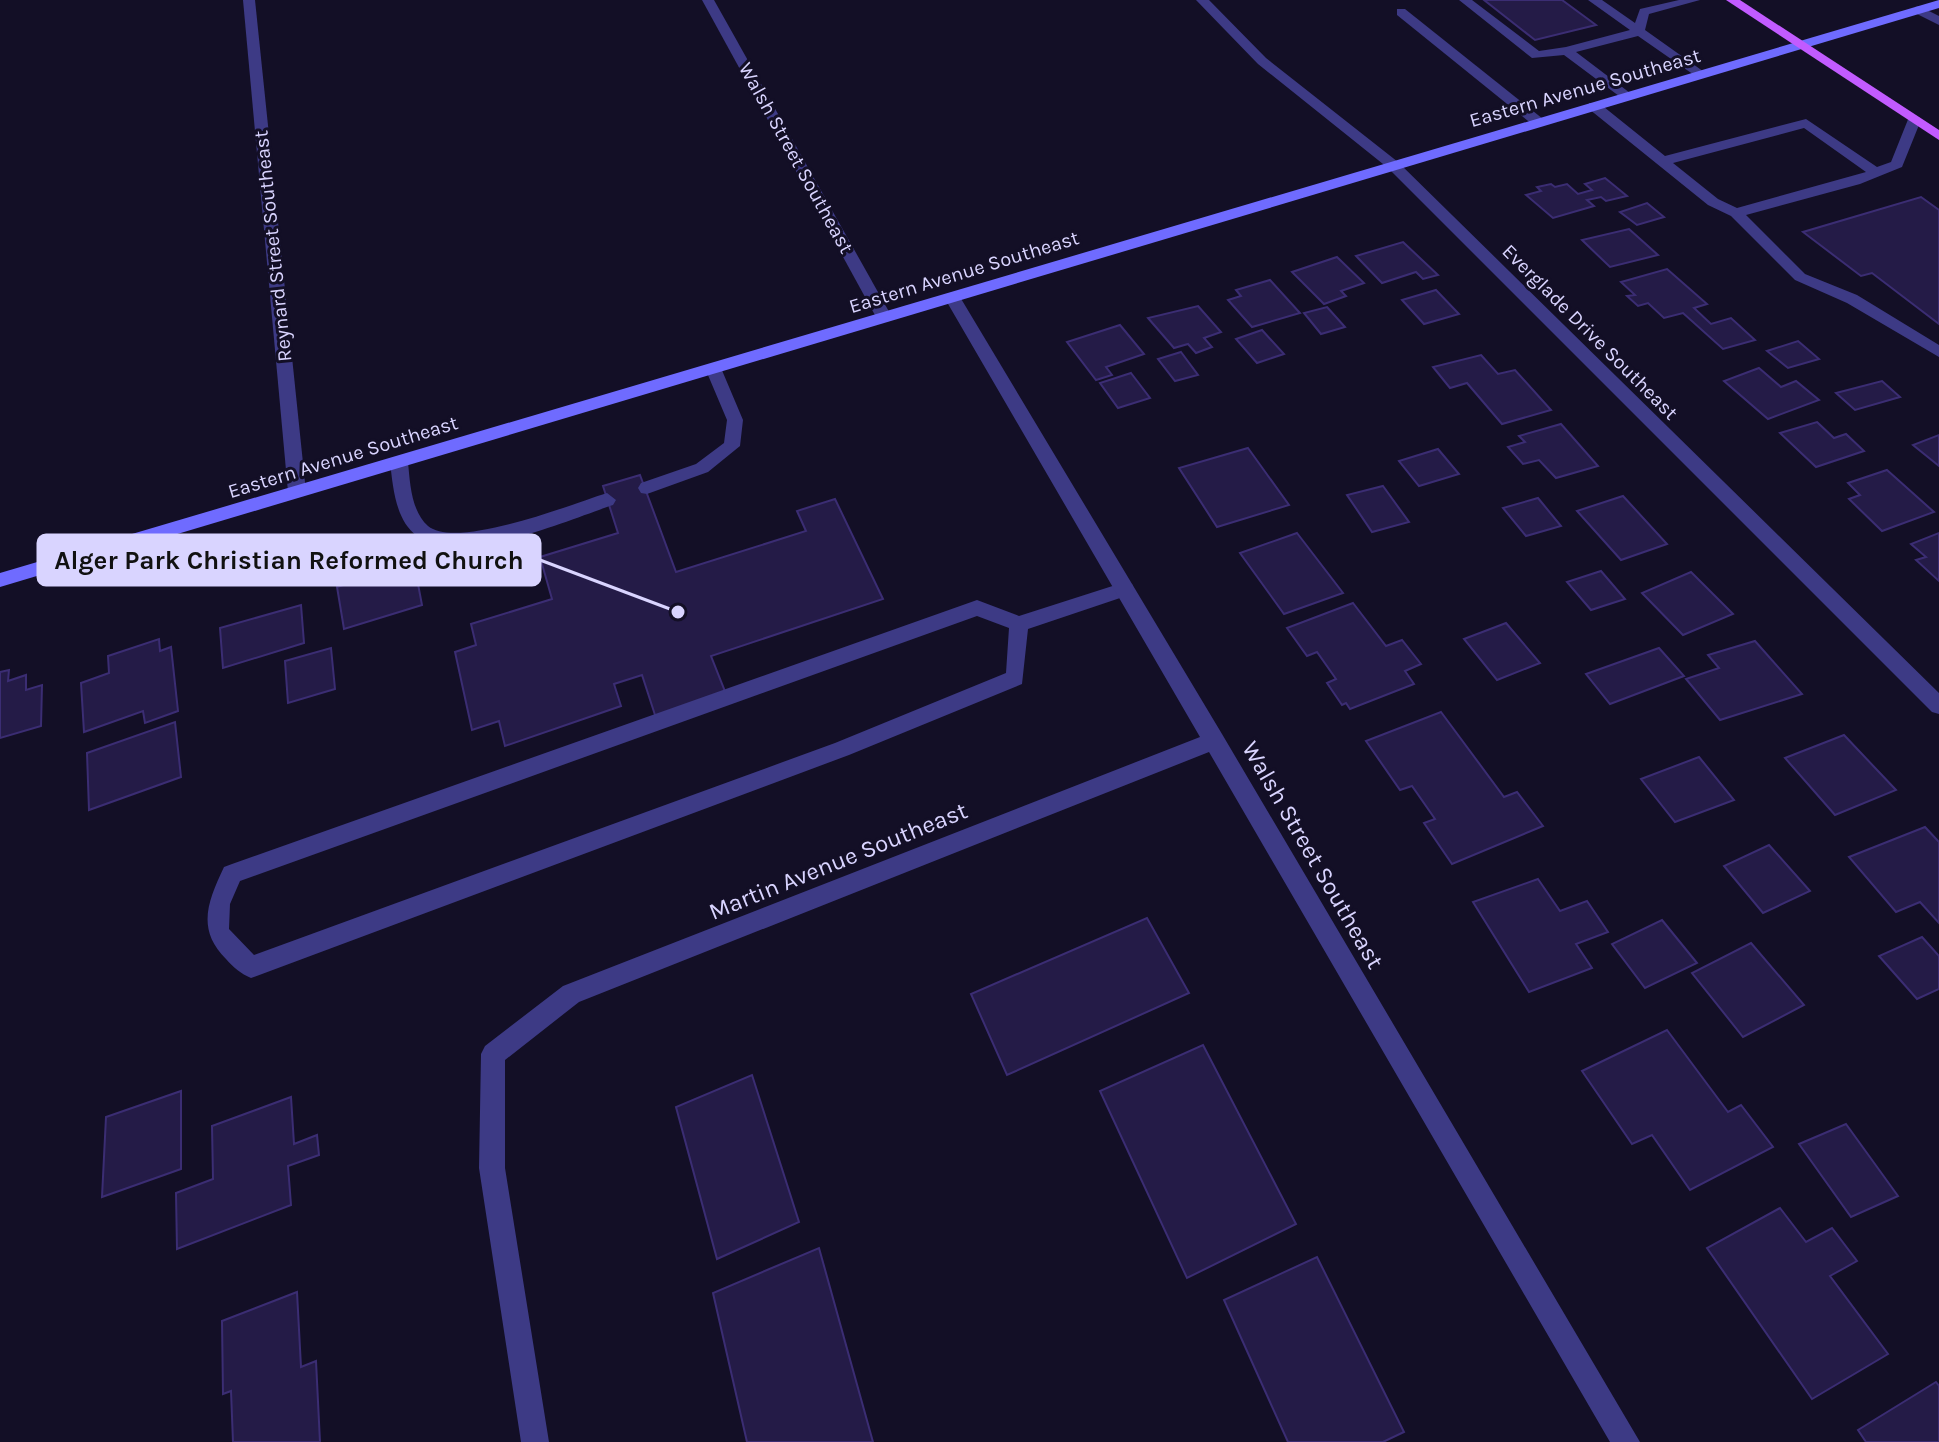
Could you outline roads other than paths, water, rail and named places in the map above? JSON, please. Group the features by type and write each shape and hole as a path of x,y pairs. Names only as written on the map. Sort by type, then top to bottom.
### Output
{"main road":[{"path":"1732,0 1939,136"},
{"name":"Eastern Avenue Southeast","path":"0,580 1939,4"}],"street":[{"name":"Reynard Street Southeast","path":"249,0 297,492"},
{"name":"Walsh Street Southeast","path":"708,0 884,317"},
{"name":"Everglade Drive Southeast","path":"1202,0 1262,61 1393,165 1939,706"},
{"path":"1465,0 1536,55 1566,51 1638,32"},
{"path":"1594,0 1701,74"},
{"path":"1638,32 1644,12 1694,0"},
{"path":"1919,10 1939,21"},
{"path":"1401,12 1538,122"},
{"path":"1566,51 1628,96"},
{"path":"1594,106 1713,202 1736,213 1800,277 1852,299 1939,352"},
{"path":"1736,213 1877,173 1897,164 1914,120"},
{"path":"1663,161 1806,123 1877,173"},
{"name":"Walsh Street Southeast","path":"952,297 1626,1442"},
{"path":"647,488 702,468 732,446 735,420 713,368"},
{"path":"399,462 403,500 423,533 446,541 481,538 607,500"},
{"path":"1019,624 1015,678 842,749 251,967 222,943 215,908 232,874 977,608 1019,624 1125,589"},
{"name":"Martin Avenue Southeast","path":"535,1442 492,1168 493,1054 571,994 1215,740"}],"place":[{"name":"Alger Park Christian Reformed Church","path":"678,612"}]}
